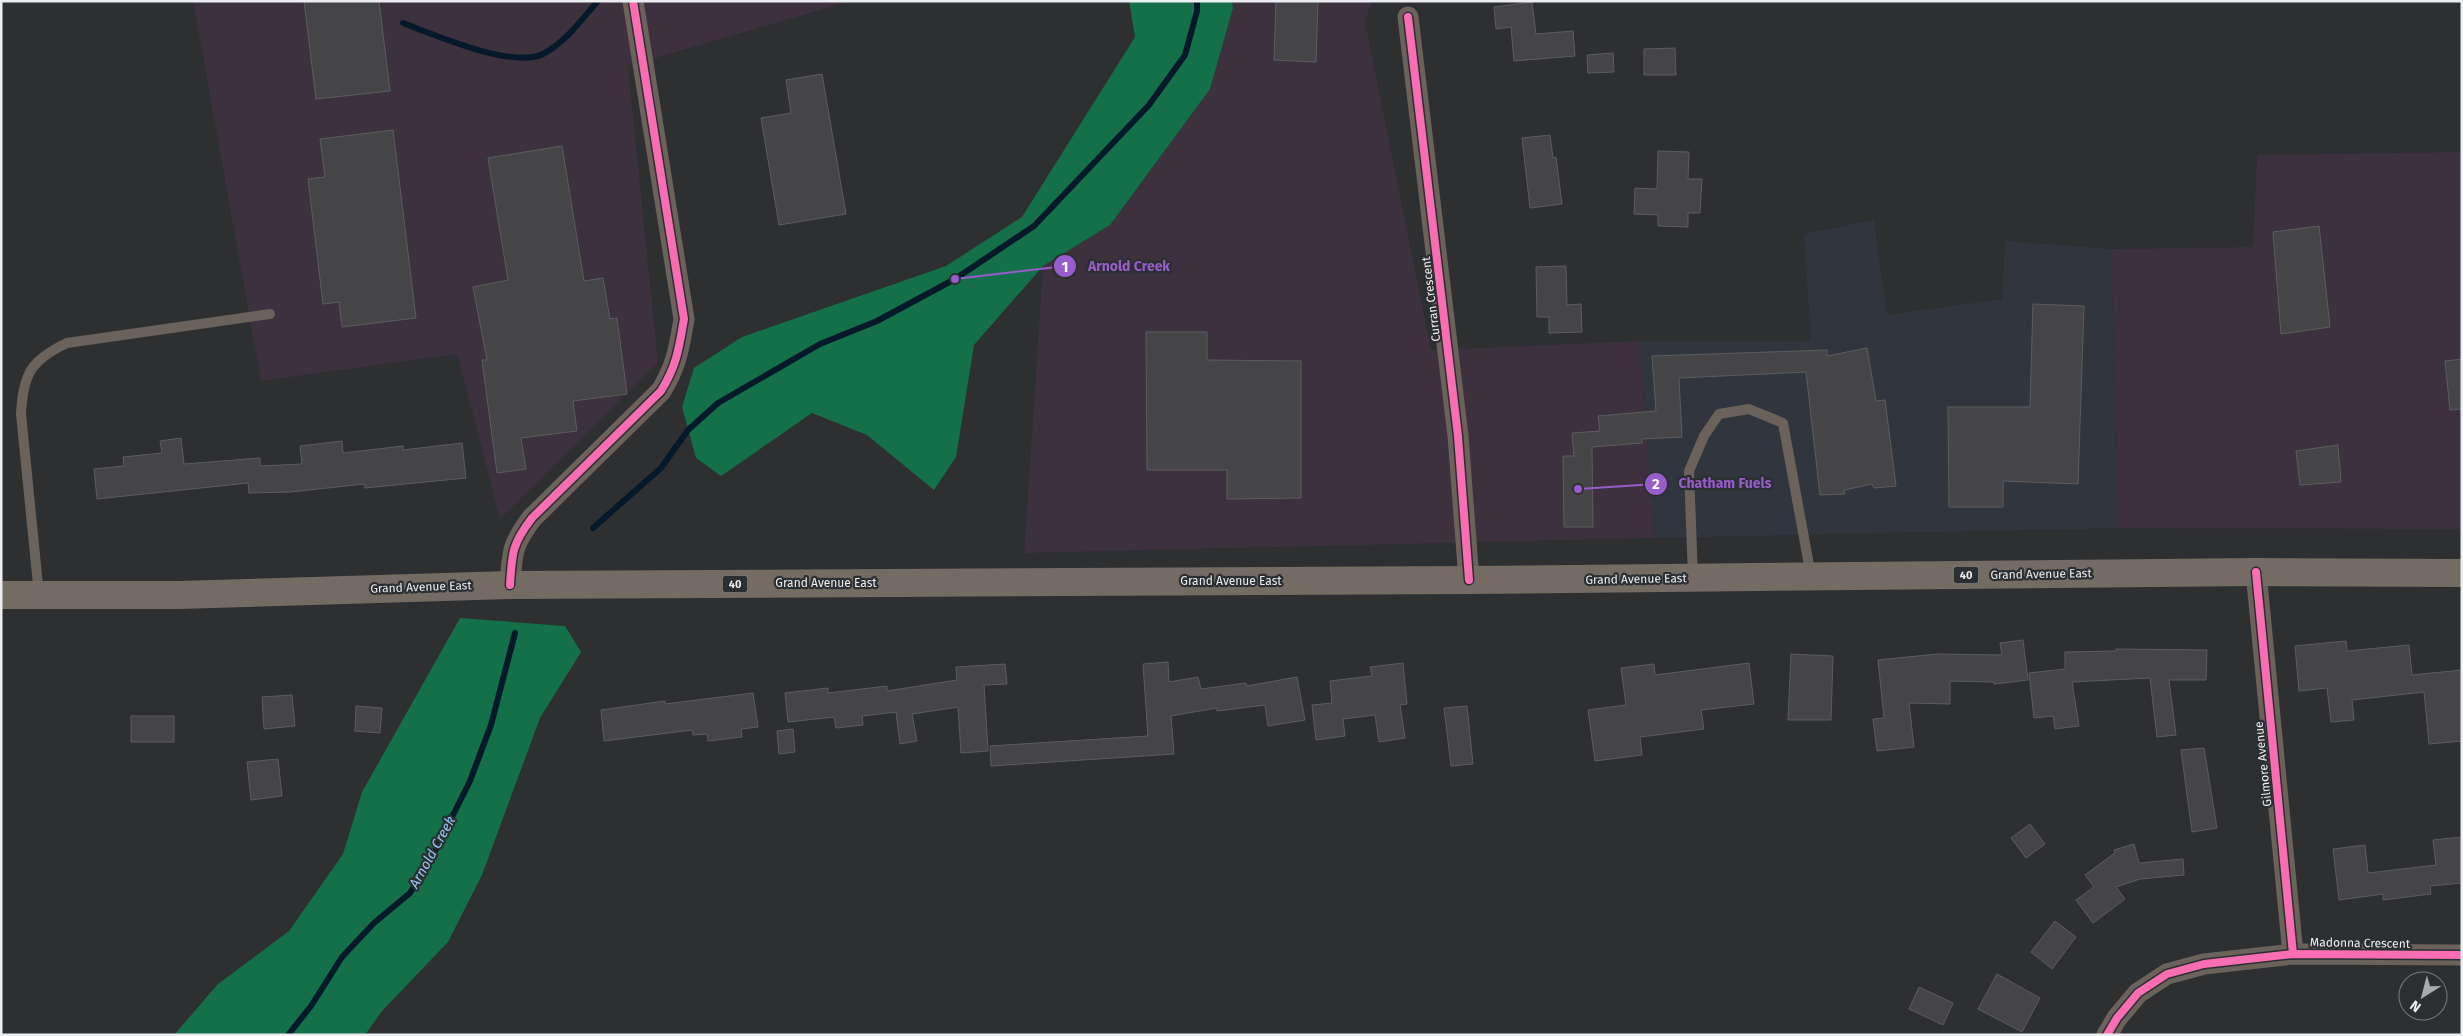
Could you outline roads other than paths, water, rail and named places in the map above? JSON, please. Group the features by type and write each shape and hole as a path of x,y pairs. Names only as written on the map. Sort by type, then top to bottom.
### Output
{"main road":[{"name":"Grand Avenue East","path":"1,595 179,594 510,585 1470,580 2256,572 2462,573"}],"street":[{"path":"510,585 513,548 520,533 532,518 661,391 674,370 679,348 684,319 633,1"},
{"name":"Curran Crescent","path":"1408,17 1458,436 1470,580"},
{"name":"Gilmore Avenue","path":"2256,572 2293,954"},
{"name":"Madonna Crescent","path":"2107,1035 2117,1018 2138,993 2167,974 2204,964 2293,954 2462,955"}],"lane":[{"path":"39,595 21,414 22,393 28,374 45,354 67,343 270,314"},
{"path":"1693,578 1689,471 1704,436 1719,414 1748,409 1783,423 1811,577"}],"waterway":[{"path":"403,23 473,49 513,57 530,57 543,54 559,43 598,1"},
{"name":"Arnold Creek","path":"593,528 661,468 688,430 718,403 820,344 877,321 955,279 1034,226 1149,105 1185,55 1197,11 1197,1"},
{"name":"Arnold Creek","path":"288,1035 311,1006 342,957 374,923 410,893 434,853 470,781 491,725 515,633"}],"place":[{"name":"Arnold Creek","path":"955,279"},
{"name":"Chatham Fuels","path":"1578,489"}]}
